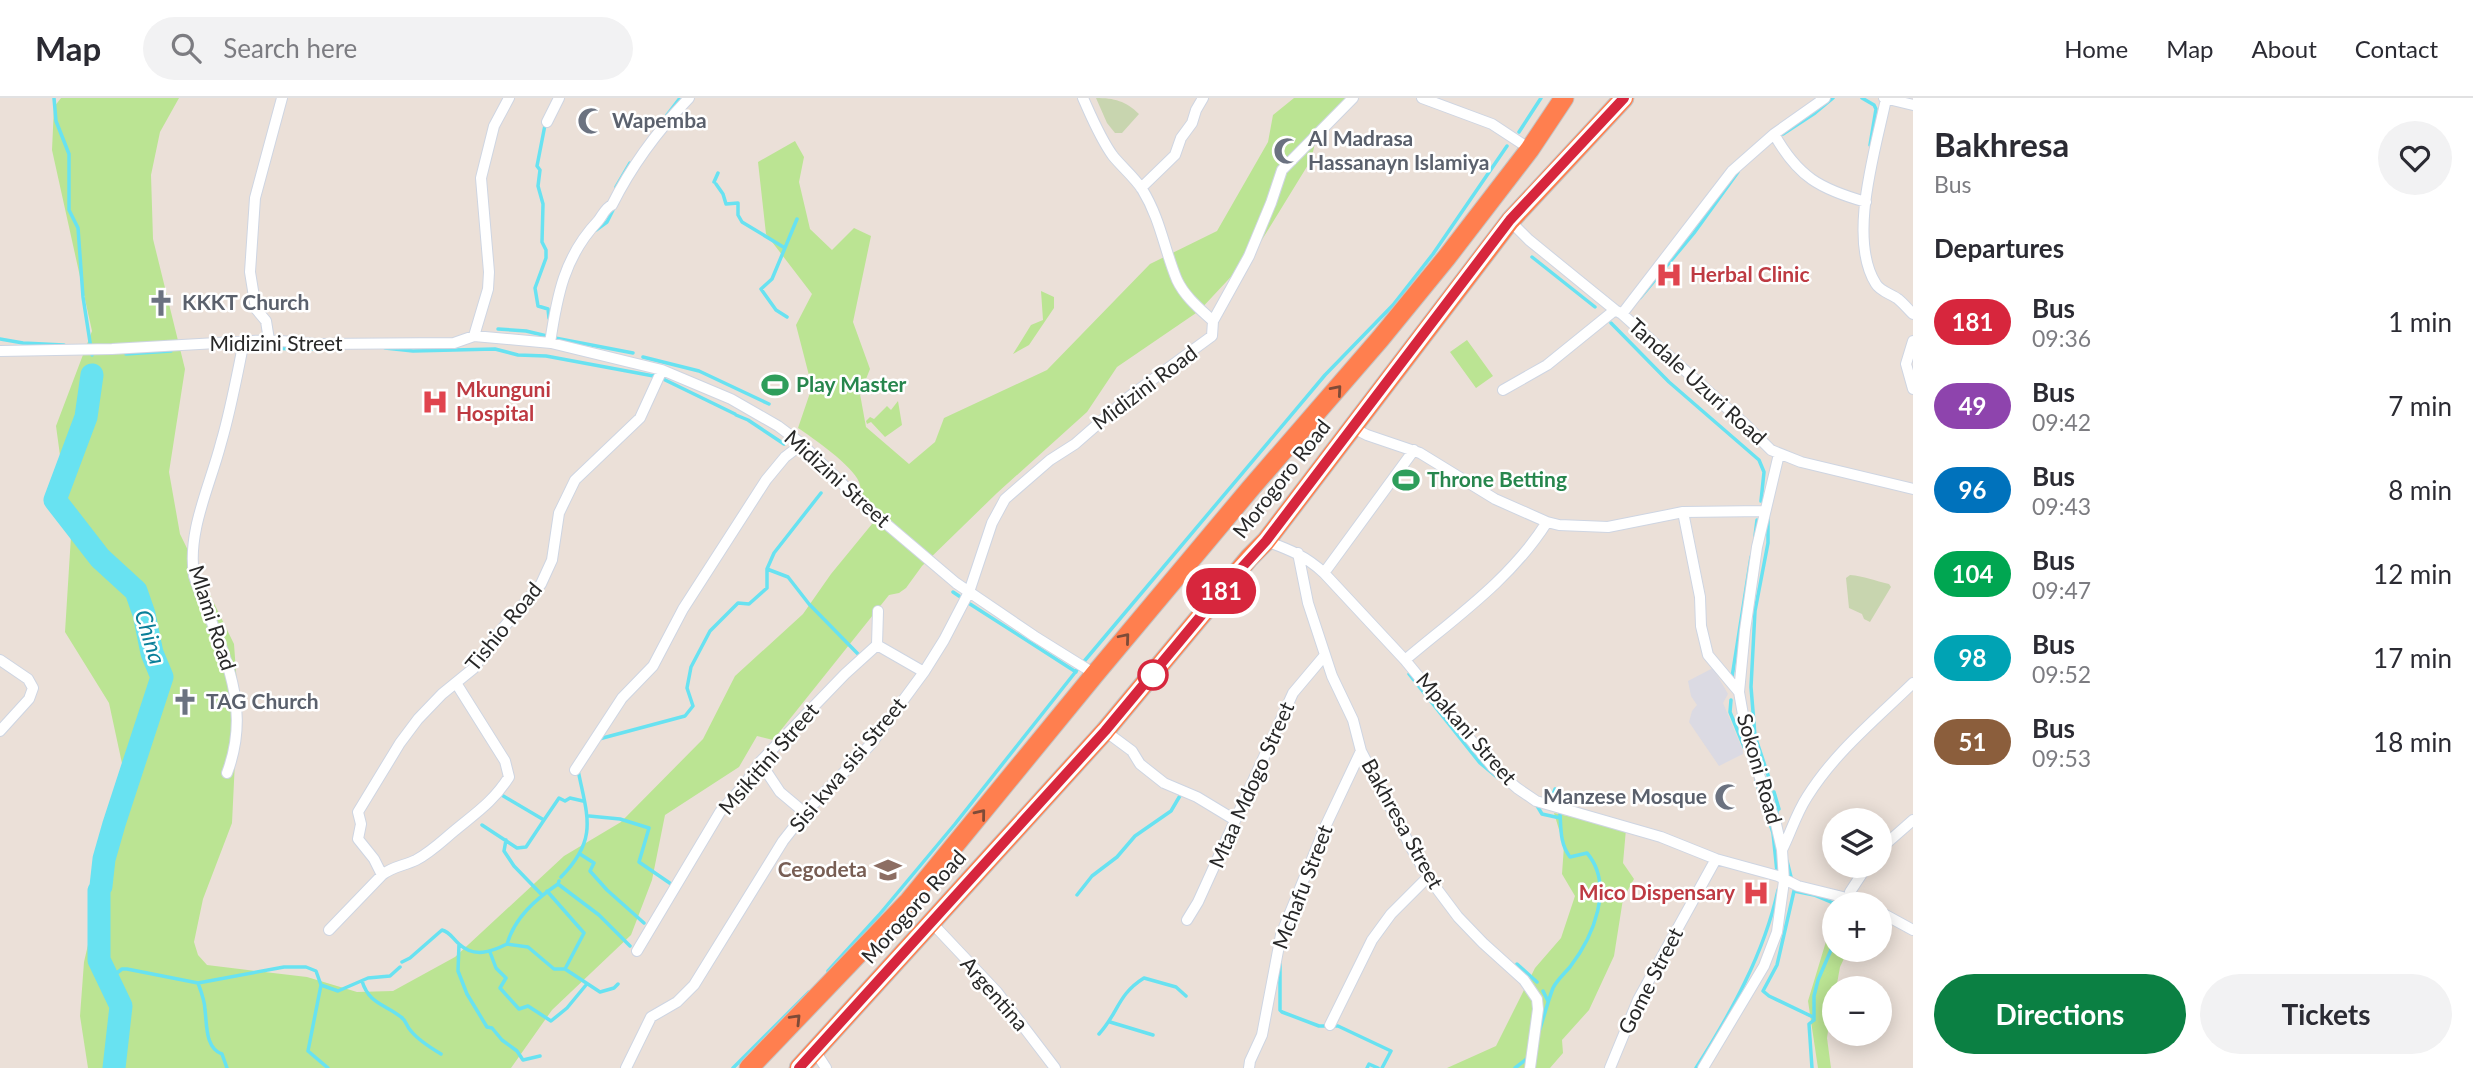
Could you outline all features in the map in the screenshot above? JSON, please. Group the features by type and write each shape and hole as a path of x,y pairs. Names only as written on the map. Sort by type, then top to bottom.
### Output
{"highway":[{"name":"Morogoro Road","path":"749,1068 909,901 1250,489 1380,340 1480,216 1564,98"},
{"name":"Morogoro Road","path":"799,1068 1105,731 1266,541 1510,220 1624,98"}],"street":[{"path":"269,340 266,321 256,309 250,272 255,198 282,98"},
{"path":"474,336 488,289 489,272 481,178 494,126 509,98"},
{"path":"547,122 559,98"},
{"path":"550,343 565,270 574,254 589,229 612,205 628,175 663,126 688,98"},
{"path":"1083,98 1110,152 1141,188 1160,226 1178,282 1194,304 1213,321"},
{"path":"1141,188 1175,155 1181,138 1192,123 1203,98"},
{"name":"Midizini Road","path":"969,592 992,523 1000,505 1011,492 1050,460 1075,444 1146,384 1209,340 1214,330 1213,321 1249,256 1282,170 1353,98"},
{"path":"1422,98 1492,124 1530,149"},
{"path":"1503,390 1548,365 1618,312 1732,171 1774,134 1825,98"},
{"path":"1913,105 1885,98 1866,202 1864,243 1877,286 1900,300 1913,314"},
{"path":"1774,134 1791,163 1810,178 1841,195 1866,202"},
{"name":"Tandale Uzuri Road","path":"1510,220 1529,240 1618,312 1771,450 1801,462 1913,489"},
{"name":"Midizini Street","path":"0,351 112,349 269,340 316,344 454,343 474,336 550,343 662,370 731,399 778,426 802,444 882,520 969,592 1095,674"},
{"name":"Mlami Road","path":"227,773 236,750 236,693 191,560 204,497 231,407 244,341"},
{"path":"1913,341 1906,363 1913,388"},
{"name":"Tishio Road","path":"382,875 358,839 361,824 358,812 400,743 418,719 474,667 497,635 541,584 552,560 559,513 575,480 640,418 662,370"},
{"path":"1351,427 1413,450 1495,499 1547,522 1577,527 1608,527 1683,512 1765,511"},
{"path":"575,770 622,698 653,666 683,609 766,481 785,457 802,444"},
{"path":"1324,573 1413,450"},
{"name":"Sokoni Road","path":"1703,1068 1764,966 1777,932 1784,881 1782,850 1776,824 1748,743 1739,692 1745,630 1765,511 1779,454"},
{"path":"1683,512 1693,553 1700,597 1701,626 1708,654 1739,692"},
{"path":"1405,660 1488,591 1528,549 1547,522"},
{"name":"Mpakani Street","path":"1266,541 1298,553 1324,573 1405,660 1493,767 1536,801 1661,837 1716,859 1824,892"},
{"name":"Bakhresa Street","path":"1298,553 1308,603 1332,676 1353,720 1361,751 1428,877 1458,917 1524,980 1537,999 1530,1068"},
{"name":"Sisi kwa sisi Street","path":"626,1068 651,1017 677,1002 694,985 783,841 805,813 871,744 944,640 969,592"},
{"path":"878,611 877,645 923,672"},
{"name":"Msikitini Street","path":"636,951 720,812 745,785 760,762 845,674 877,645"},
{"name":"Mtaa Mdogo Street","path":"1187,920 1212,873 1293,693 1325,655"},
{"path":"0,660 28,679 33,688 29,699 0,731"},
{"path":"328,930 391,867 415,860 444,842 489,805 509,777 505,761 456,683"},
{"path":"1782,850 1792,831 1795,817 1817,780 1836,757 1913,683"},
{"path":"1105,731 1132,751 1140,764 1164,783 1198,797 1234,820"},
{"name":"Mchafu Street","path":"1249,1068 1262,1035 1282,935 1326,825 1361,751"},
{"path":"760,762 780,792 805,813"},
{"path":"1892,838 1913,820"},
{"name":"Gome Street","path":"1610,1068 1637,1000 1716,859"},
{"path":"1330,1025 1377,931 1428,877"},
{"path":"1892,919 1913,930"},
{"name":"Argentina","path":"931,922 997,992 1055,1068"},
{"path":"815,1051 826,1068"}],"shaded area":[{"path":"1713,668 1728,694 1723,703 1743,751 1743,754 1719,766 1689,722 1697,705 1691,696 1688,681"}],"green space":[{"path":"61,98 179,98 160,132 151,175 153,239 185,369 169,472 180,534 234,644 238,699 232,823 203,899 194,942 198,955 207,965 307,977 357,992 393,991 455,957 564,856 621,822 703,739 735,676 803,614 831,574 872,524 855,475 832,453 798,428 812,387 796,325 812,294 766,234 758,162 795,141 804,157 799,182 810,229 832,250 854,228 871,236 853,322 870,369 860,394 866,427 909,464 935,442 944,418 1047,370 1150,264 1217,231 1268,142 1273,115 1294,98 1351,98 1317,135 1311,160 1255,251 1199,311 1117,367 1087,412 997,493 922,566 906,588 889,595 773,740 757,736 739,767 665,815 652,880 631,935 552,1010 511,1068 88,1068 80,1016 84,962 126,782 109,703 65,632 71,536 56,426 92,331 52,150 54,107"},
{"path":"1096,98 1119,101 1139,114 1122,133 1115,133 1107,123"},
{"path":"1041,291 1054,297 1054,308 1029,345 1013,354 1031,325 1043,320"},
{"path":"1467,340 1493,376 1476,388 1450,352"},
{"path":"898,401 902,425 885,437 871,422 867,424 866,421 870,417 874,419 887,406 891,410"},
{"path":"1850,575 1889,584 1891,587 1870,622 1864,619 1862,614 1849,608 1846,578"},
{"path":"1554,813 1626,829 1623,863 1634,879 1623,899 1614,956 1589,1010 1562,1040 1563,1053 1550,1068 1447,1068 1496,1046 1535,968 1561,938 1575,896 1562,874 1564,846"},
{"path":"1822,955 1822,962 1842,962 1838,976 1822,976 1822,1046 1828,1046 1831,1068 1818,1068 1808,1001"}],"waterway":[{"name":"China","path":"54,98 56,121 69,154 69,210 78,228 83,297 92,355"},
{"path":"667,115 680,98"},
{"path":"1519,132 1541,98"},
{"path":"1783,134 1833,98"},
{"path":"1862,98 1876,109 1870,145"},
{"path":"545,125 537,166 540,170 538,186 543,204 542,242 546,258 535,288 538,306 548,309 549,318"},
{"path":"828,971 955,824 1081,665 1325,375 1393,305 1433,254 1507,146"},
{"path":"616,187 630,163"},
{"path":"1640,298 1694,233 1738,172"},
{"path":"714,182 718,173"},
{"path":"716,184 726,204 738,203 738,215 742,222 785,248"},
{"path":"596,230 607,222 613,210"},
{"path":"787,317 776,310 761,289 772,279 797,219"},
{"path":"1532,257 1595,307"},
{"path":"1611,323 1669,382 1759,460 1764,472 1761,501"},
{"path":"498,329 547,336"},
{"path":"555,338 633,353"},
{"path":"0,339 64,345"},
{"path":"221,348 332,349"},
{"path":"385,348 413,351 495,349 659,377 735,414"},
{"path":"126,354 171,351"},
{"path":"643,357 699,371 769,404"},
{"name":"China","path":"92,375 86,417 55,500 100,558 136,591 152,653 162,677 114,824 104,859 101,886"},
{"path":"736,415 784,444"},
{"path":"599,739 685,716 693,706 687,688 691,667 710,631 738,603 749,604 767,588 767,569 774,553 821,493"},
{"path":"1768,519 1768,543 1755,611 1751,687 1755,736 1769,778"},
{"path":"1755,536 1757,520"},
{"path":"1732,677 1751,557"},
{"path":"767,569 788,577 809,604 859,655"},
{"path":"953,592 962,598"},
{"path":"970,604 1076,672"},
{"path":"1409,674 1480,763 1498,778"},
{"path":"1731,700 1730,712 1744,747"},
{"path":"561,877 581,851 585,839 587,814 578,770"},
{"path":"1756,781 1773,833 1777,872"},
{"path":"1554,803 1552,797 1555,789"},
{"path":"1774,792 1779,809 1777,814"},
{"path":"500,794 544,820 559,798 565,801 570,798 583,801"},
{"path":"1077,895 1092,876 1117,857 1135,836 1171,811 1181,794"},
{"path":"1536,804 1542,814 1560,818"},
{"path":"1540,1029 1553,988 1578,955 1593,926 1600,896 1595,866 1587,853 1570,857 1564,847 1562,813"},
{"path":"589,816 620,819 649,828 639,862 674,886"},
{"path":"482,825 517,848 526,847 544,820"},
{"path":"506,840 504,851 514,866 542,895"},
{"path":"580,854 594,863 590,871 607,890 644,923"},
{"path":"1787,861 1792,881"},
{"path":"402,962 442,930 471,951 489,951 507,944 521,917 559,881"},
{"path":"558,884 599,915 630,946"},
{"path":"1696,1068 1745,982 1764,937 1778,890"},
{"name":"China","path":"99,891 99,960 121,1006 114,1068"},
{"path":"547,891 584,933 565,969 600,992 618,984"},
{"path":"1814,1020 1813,1017 1763,991 1777,965 1794,891 1822,898"},
{"path":"459,944 458,971 467,994 487,1027 492,1028 523,1060 540,1056"},
{"path":"507,944 528,947 554,969 565,969"},
{"path":"490,952 496,968 506,978 500,988 519,1009 528,1006 551,1021 567,1008 586,985"},
{"path":"1812,1068 1809,1024 1814,1020 1814,996 1826,962"},
{"path":"1280,964 1280,1010 1319,1026 1338,1026 1391,1051 1382,1068"},
{"path":"1517,964 1537,982"},
{"path":"109,979 122,969 127,969 198,983 284,967 306,967 316,971 321,985 338,991 368,978 390,976 400,967"},
{"path":"1099,1034 1123,997 1144,978 1176,987 1186,996"},
{"path":"362,981 373,999 403,1019 417,1038 441,1054"},
{"path":"198,983 212,1047 222,1054 227,1068"},
{"path":"321,985 308,1051 328,1068"},
{"path":"1543,991 1548,1001"},
{"path":"733,1068 809,992"},
{"path":"1110,1022 1153,1035"},
{"path":"1515,1068 1528,1058"},
{"path":"1367,1068 1369,1064 1378,1068"}],"bus line":[{"name":"181","path":"799,1068 1137,694 1266,541 1510,220 1624,98"}],"place":[{"name":"Wapemba","path":"591,121"},
{"name":"Al Madrasa Hassanayn Islamiya","path":"1287,151"},
{"name":"Herbal Clinic","path":"1669,275"},
{"name":"KKKT Church","path":"161,303"},
{"name":"Play Master","path":"775,385"},
{"name":"Mkunguni Hospital","path":"435,402"},
{"name":"Throne Betting","path":"1406,480"},
{"name":"TAG Church","path":"185,702"},
{"name":"Manzese Mosque","path":"1728,797"},
{"name":"Cegodeta","path":"888,870"},
{"name":"Mico Dispensary","path":"1756,893"}]}
